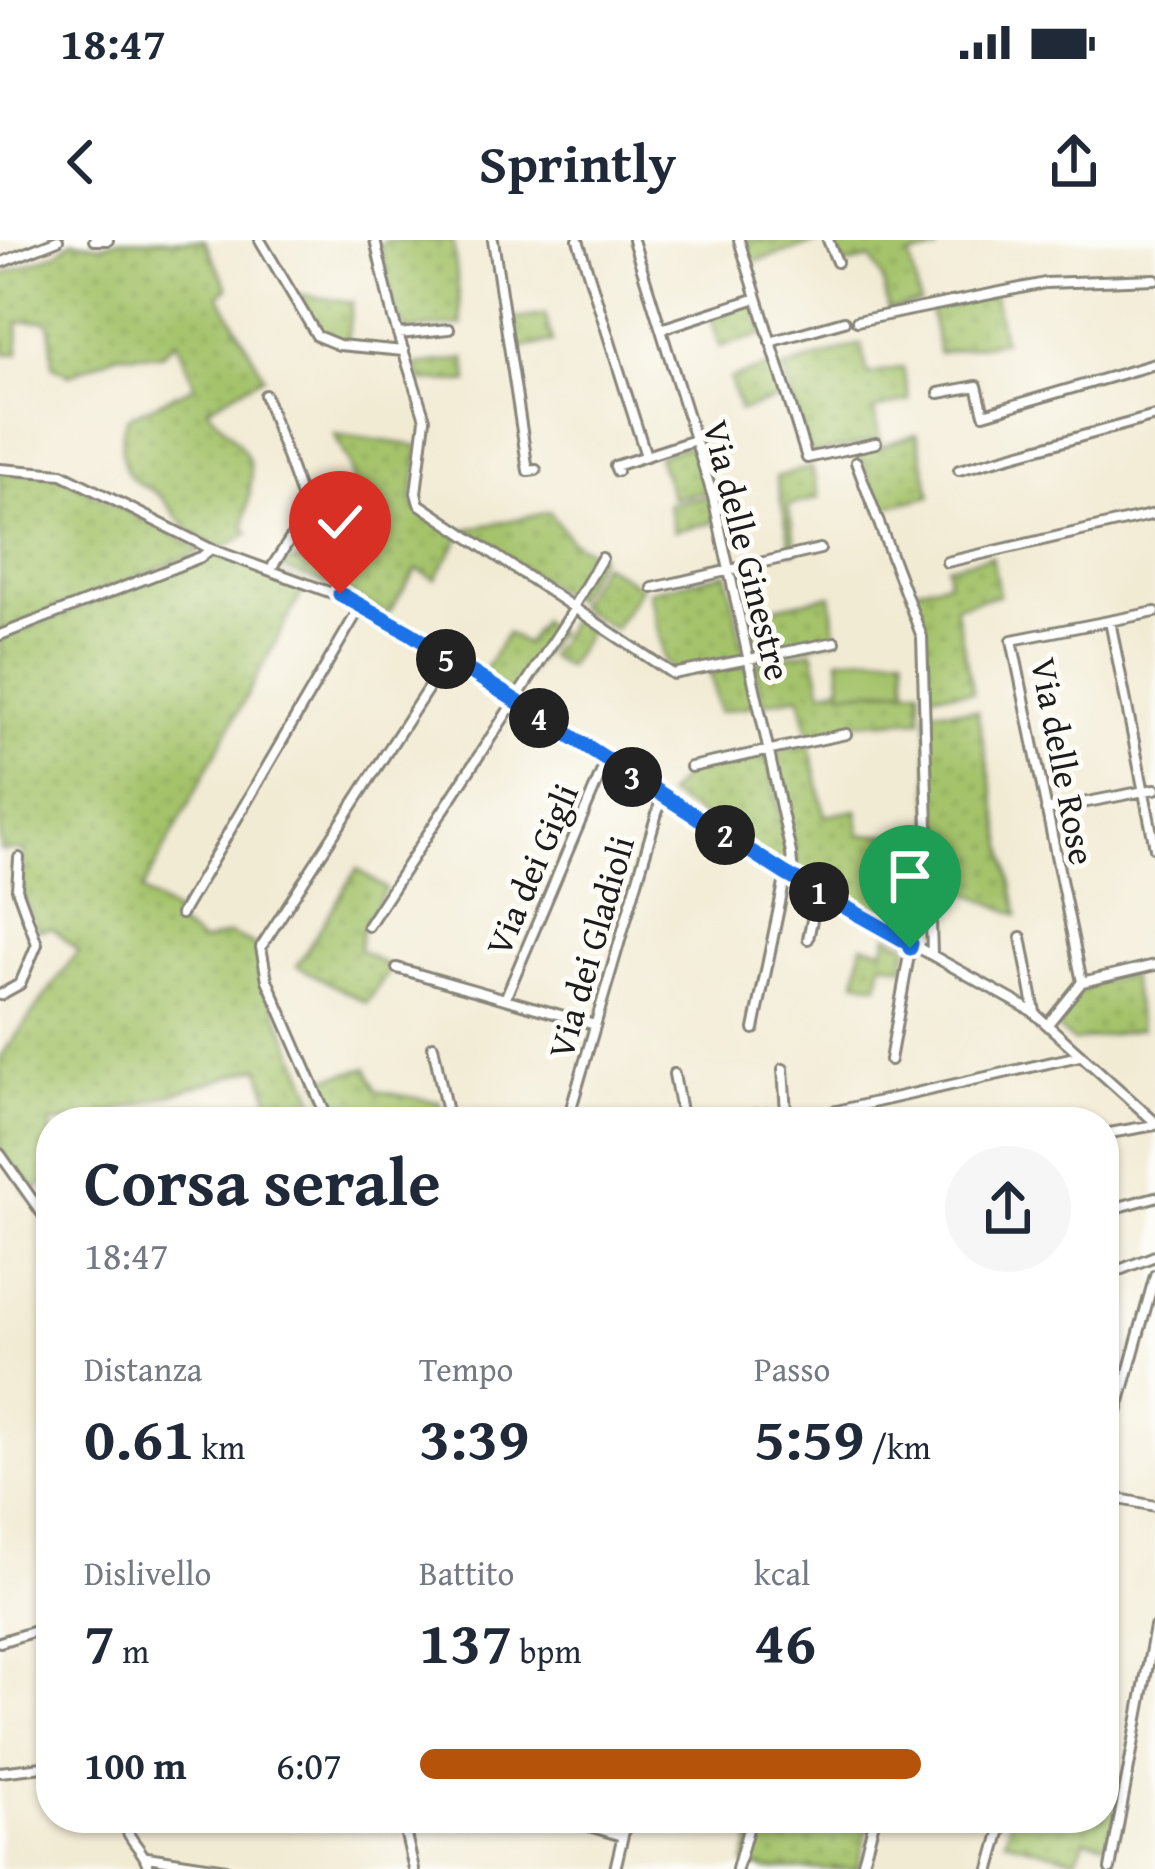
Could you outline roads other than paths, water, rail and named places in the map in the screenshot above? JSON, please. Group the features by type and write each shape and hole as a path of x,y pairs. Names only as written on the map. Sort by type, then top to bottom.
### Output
{"street":[{"path":"0,263 58,240"},
{"path":"94,240 108,240"},
{"path":"260,240 317,336 339,345 404,351"},
{"path":"374,240 425,418 416,493 419,504 673,674 835,642"},
{"path":"493,240 528,471 536,470"},
{"path":"578,240 646,456"},
{"name":"Via delle Ginestre","path":"633,240 713,497 770,751 790,876"},
{"path":"739,240 808,458 876,443"},
{"path":"828,240 838,262"},
{"path":"857,321 1045,284 1155,279"},
{"path":"661,329 757,298"},
{"path":"770,342 844,321"},
{"path":"398,334 449,329"},
{"path":"939,393 976,386 984,414 1155,364"},
{"path":"265,395 307,513 270,570"},
{"path":"959,470 1155,416"},
{"path":"617,471 615,466 695,440"},
{"path":"856,462 922,638 932,956"},
{"path":"0,469 62,474 211,549 362,604 790,876 1036,1014 1155,1123"},
{"path":"947,562 1155,514"},
{"path":"0,635 201,557 211,549"},
{"path":"652,588 820,549"},
{"path":"368,926 602,558"},
{"path":"181,914 362,604"},
{"name":"Via delle Rose","path":"1082,982 1012,640 1155,612"},
{"path":"1110,621 1155,848"},
{"path":"322,1107 267,980 261,947 447,659"},
{"path":"691,767 846,734"},
{"name":"Via dei Gigli","path":"505,999 606,761"},
{"path":"598,779 621,770"},
{"path":"1046,810 1155,789"},
{"name":"Via dei Gladioli","path":"571,1107 662,796"},
{"path":"656,816 683,810"},
{"path":"0,995 20,984 37,944 17,889 19,859"},
{"path":"754,1029 790,876"},
{"path":"808,939 818,892"},
{"path":"1021,937 1036,1014"},
{"path":"890,1060 911,944"},
{"path":"1048,1024 1082,982 1155,965"},
{"path":"397,968 595,1025"},
{"path":"433,1046 446,1107"},
{"path":"873,1107 1081,1056"},
{"path":"783,1069 786,1107"},
{"path":"674,1074 680,1107"},
{"path":"1119,1131 1155,1123"},
{"path":"0,1154 36,1205"},
{"path":"1119,1206 1155,1197"},
{"path":"1119,1270 1155,1256"},
{"path":"1119,1405 1155,1275"},
{"path":"1119,1499 1155,1506"},
{"path":"1119,1824 1155,1628"},
{"path":"0,1642 36,1631"},
{"path":"0,1772 36,1768"},
{"path":"127,1833 147,1857 226,1869"},
{"path":"406,1833 415,1869"},
{"path":"612,1833 622,1836"},
{"path":"615,1869 623,1833"},
{"path":"737,1869 748,1833"},
{"path":"861,1869 871,1833"},
{"path":"990,1869 1000,1833"},
{"path":"1110,1869 1117,1833"},
{"path":"147,1857 148,1869"}]}
